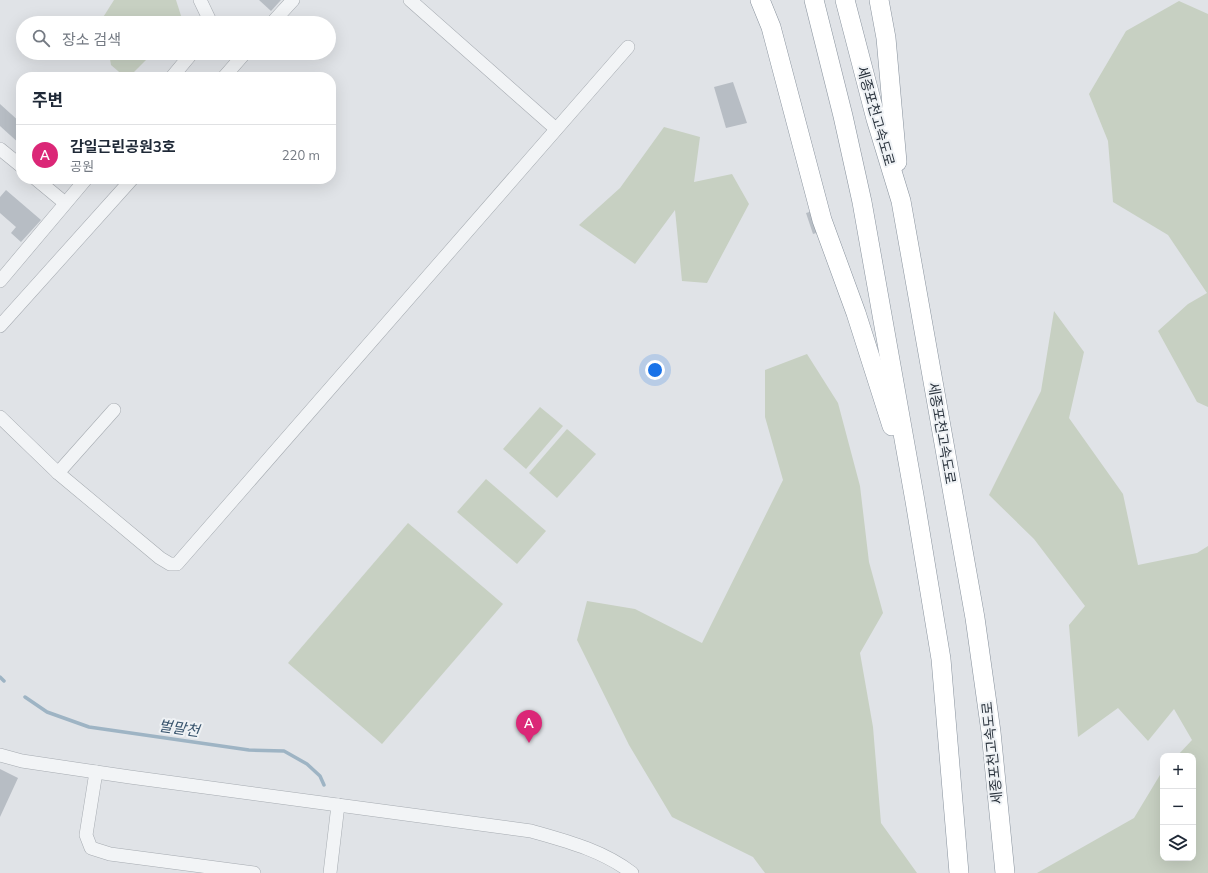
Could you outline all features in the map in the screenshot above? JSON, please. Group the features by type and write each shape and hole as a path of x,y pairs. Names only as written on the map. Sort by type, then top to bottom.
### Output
{"highway":[{"path":"760,0 771,27 822,220 856,312 916,501"},
{"path":"814,0 843,116 862,202 916,501 941,658 959,873"},
{"name":"세종포천고속도로","path":"845,0 876,119 901,201 975,618 991,732 1005,873"},
{"path":"879,0 886,38 901,201"}],"street":[{"path":"200,0 208,16"},
{"path":"278,16 293,0"},
{"path":"410,0 556,129"},
{"path":"0,416 58,473 160,558 170,564 177,564 628,47"},
{"path":"176,72 186,60"},
{"path":"228,72 239,60"},
{"path":"0,149 16,162"},
{"path":"42,184 66,204"},
{"path":"0,281 82,184"},
{"path":"0,326 128,184"},
{"path":"58,473 114,410"},
{"path":"0,754 22,761 96,772 531,831 580,845 617,868 632,873"},
{"path":"96,772 86,835 91,848 110,854 254,873"},
{"path":"330,873 338,805"}],"green space":[{"path":"114,0 176,0 181,16 104,16"},
{"path":"1179,1 1208,14 1208,407 1197,402 1158,331 1188,304 1207,293 1168,235 1113,202 1108,141 1089,94 1126,31"},
{"path":"110,60 146,60 134,72 119,72 111,65"},
{"path":"664,127 700,137 694,182 732,174 749,204 707,283 682,281 675,210 635,264 579,225 620,188"},
{"path":"1054,311 1084,352 1069,418 1123,494 1138,565 1197,553 1208,546 1208,873 1037,873 1134,818 1160,775 1160,861 1196,861 1196,753 1180,753 1192,740 1174,709 1148,741 1118,708 1078,737 1069,625 1085,606 1034,539 989,495 1041,391"},
{"path":"807,354 838,403 860,486 869,562 883,613 860,653 873,727 881,823 917,873 765,873 753,857 672,817 629,745 577,640 587,601 635,609 702,643 783,480 765,417 765,370"},
{"path":"540,407 563,426 526,469 503,449"},
{"path":"567,429 596,454 557,498 529,473"},
{"path":"486,479 546,531 517,564 457,512"},
{"path":"408,523 503,604 382,744 288,663"}],"building":[{"path":"259,0 281,0 271,11"},
{"path":"733,82 747,123 726,128 714,87"},
{"path":"0,104 16,118 16,140 0,126"},
{"path":"6,190 41,220 21,242 11,233 16,227 0,213 0,197"},
{"path":"820,209 826,230 813,234 806,213"},
{"path":"0,769 18,778 0,817"}],"waterway":[{"name":"벌말천","path":"0,677 4,681"},
{"name":"벌말천","path":"25,697 47,712 89,727 249,750 284,751 307,764 320,776 324,785"}],"place":[{"name":"감일근린공원3호","path":"529,743"}]}
